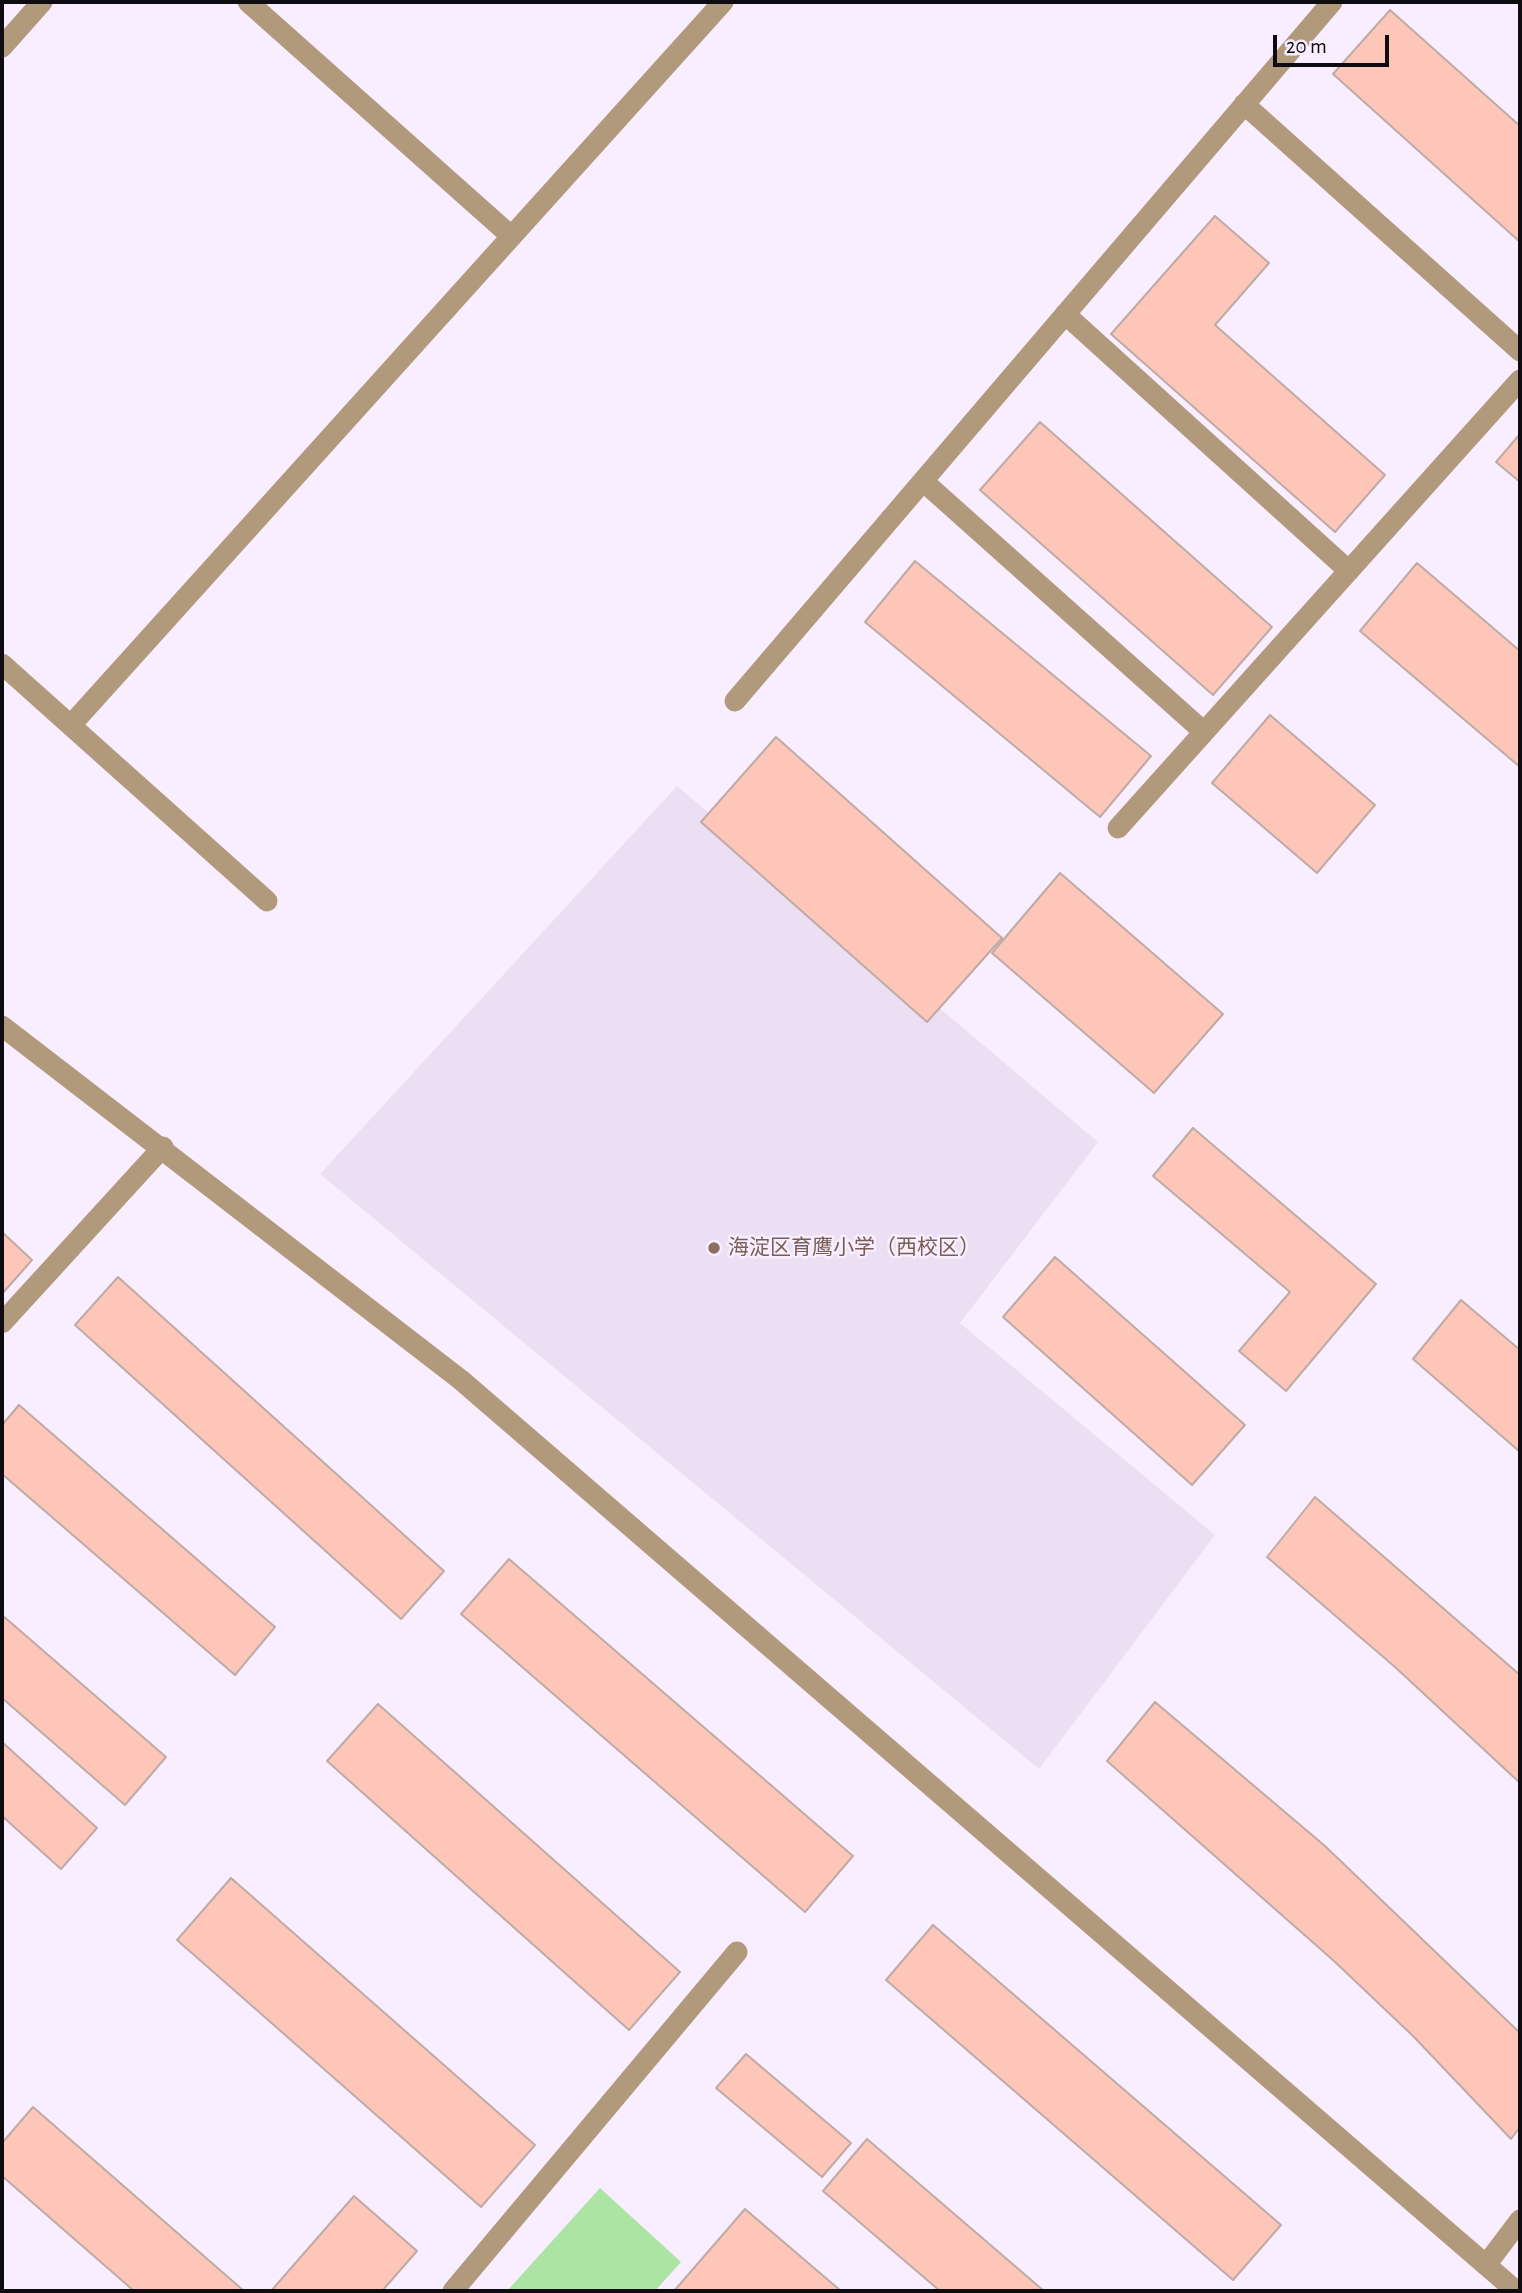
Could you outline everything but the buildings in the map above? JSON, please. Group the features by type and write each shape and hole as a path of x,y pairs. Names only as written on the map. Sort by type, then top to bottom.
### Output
{"street":[{"path":"2,47 42,2"},
{"path":"248,2 511,236"},
{"path":"71,725 723,2"},
{"path":"735,701 1332,2"},
{"path":"1244,104 1520,351"},
{"path":"1065,314 1349,570"},
{"path":"1118,828 1520,380"},
{"path":"923,481 1205,732"},
{"path":"2,664 267,901"},
{"path":"2,1026 163,1147 461,1380 1516,2291"},
{"path":"2,1323 163,1147"},
{"path":"453,2291 737,1952"},
{"path":"1486,2265 1520,2220"}],"shaded area":[{"name":"海淀区育鹰小学（西校区）","path":"677,786 1098,1142 960,1323 1215,1535 1039,1769 320,1174"}],"green space":[{"path":"600,2188 681,2262 655,2291 507,2291"}],"place":[{"name":"海淀区育鹰小学（西校区）","path":"714,1248"}]}
